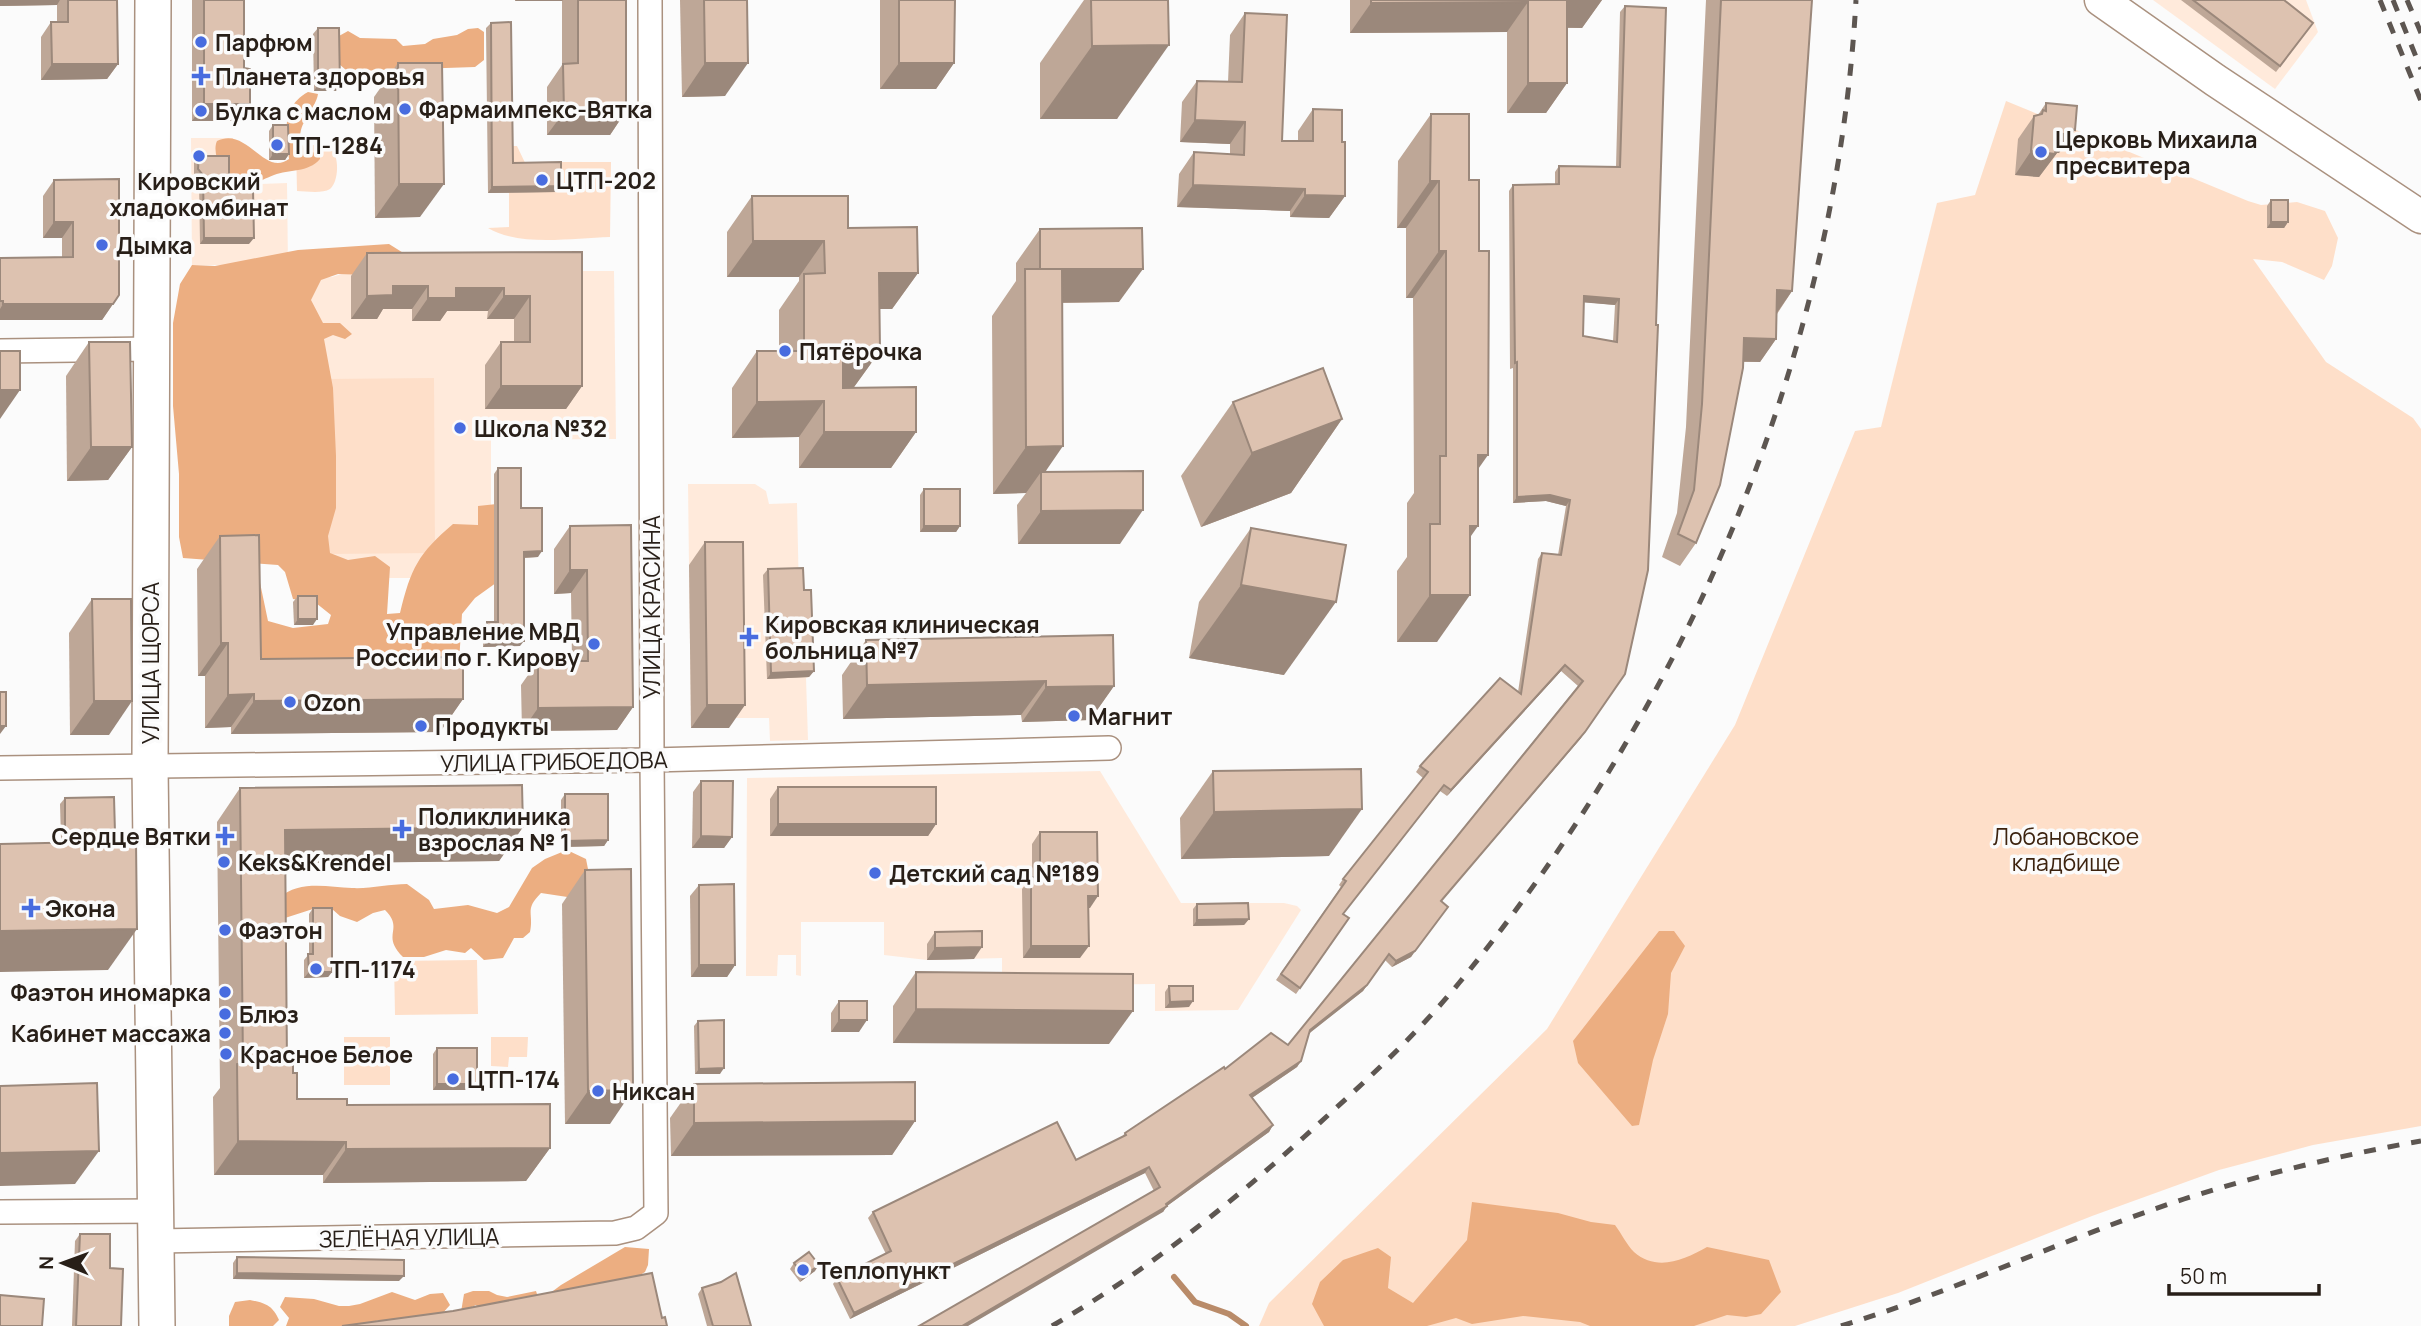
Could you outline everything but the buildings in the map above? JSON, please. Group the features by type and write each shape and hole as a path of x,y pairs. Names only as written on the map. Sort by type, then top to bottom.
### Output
{"main road":[{"name":"УЛИЦА ЩОРСА","path":"153,0 150,766 158,1326"},
{"path":"2101,0 2226,88 2421,218"}],"street":[{"name":"УЛИЦА КРАСИНА","path":"650,0 656,1213"},
{"path":"0,351 152,349"},
{"name":"УЛИЦА ГРИБОЕДОВА","path":"0,768 652,760 1109,748"},
{"name":"ЗЕЛЁНАЯ УЛИЦА","path":"0,1212 157,1226 615,1233 636,1228 656,1213"}],"shaded area":[{"path":"2153,0 2306,0 2318,32 2275,89"},
{"path":"478,28 484,32 484,60 475,67 357,71 346,70 339,64 339,36 348,31 360,38 396,39 403,46 425,44 433,39"},
{"path":"308,92 318,94 300,136 307,152 320,153 320,159 304,169 280,173 250,186 232,187 217,158 217,141 228,138 237,140 271,162 280,163 289,159 289,113 299,98"},
{"path":"191,138 233,138 234,185 287,183 288,265 192,265"},
{"path":"389,244 413,259 368,275 338,274 321,280 311,300 323,323 340,323 352,334 345,339 333,335 324,339 333,388 336,456 336,508 328,536 330,553 348,560 375,556 390,567 387,614 400,613 412,573 432,544 453,524 478,525 478,506 506,503 507,575 475,598 462,614 458,679 248,674 259,578 268,621 293,628 328,624 331,615 316,603 293,599 285,572 278,565 183,558 179,537 179,474 173,406 173,323 180,284 192,265 215,266 298,250"},
{"name":"Школа №32","path":"351,271 614,271 616,439 491,440 491,530 456,578 334,578 303,278 332,277"},
{"name":"Кировская клиническая больница №7","path":"688,484 755,484 766,491 769,504 797,503 799,595 809,677 806,678 808,740 770,741 769,718 729,718 729,728 691,728"},
{"path":"1100,771 1181,903 1284,903 1297,906 1301,910 1238,1010 1155,1011 1155,984 1002,986 1002,958 927,960 884,955 884,922 801,922 801,976 796,975 796,955 778,955 777,976 746,976 747,778"},
{"path":"567,850 586,859 590,879 574,898 541,893 531,908 530,932 523,938 514,938 503,958 484,960 471,948 465,953 446,950 424,957 403,957 393,943 393,923 385,910 357,922 340,916 332,909 316,908 285,918 279,898 287,892 304,887 359,888 407,884 429,900 434,909 468,905 497,913 509,907 532,868"},
{"path":"1659,931 1674,931 1685,946 1671,973 1668,1014 1653,1060 1639,1125 1632,1126 1578,1063 1573,1041"},
{"path":"1472,1202 1558,1213 1615,1225 1634,1252 1643,1258 1661,1263 1680,1260 1707,1247 1769,1260 1781,1292 1761,1314 1746,1317 1727,1315 1694,1326 1590,1326 1580,1322 1523,1316 1472,1324 1456,1318 1427,1326 1324,1326 1312,1304 1320,1282 1343,1260 1378,1248 1391,1257 1388,1288 1413,1303 1467,1240"},
{"path":"625,1247 649,1249 645,1272 624,1285 548,1300 553,1291 561,1285"},
{"path":"489,1291 507,1297 536,1291 539,1300 482,1313 476,1305 461,1312 464,1294"},
{"path":"392,1292 415,1300 430,1294 443,1293 450,1305 435,1320 424,1325 378,1320 364,1326 286,1326 289,1318 280,1307 285,1297 349,1306"},
{"path":"250,1300 267,1306 279,1320 273,1326 229,1326 229,1316 235,1302"}],"green space":[{"name":"Лобановское кладбище","path":"2006,101 2248,201 2261,205 2297,202 2325,211 2338,238 2332,266 2324,280 2282,262 2253,259 2326,362 2413,418 2421,429 2421,1126 2313,1145 2219,1170 2092,1216 1898,1293 1795,1326 1259,1326 1269,1303 1547,1029 1735,725 1855,431 1881,427 1937,203 1975,195"},
{"path":"296,146 322,146 333,151 337,162 337,175 330,189 318,192 297,191"},
{"path":"509,146 517,146 528,169 556,168 560,162 611,162 610,237 563,240 515,238 488,228 509,227"},
{"path":"434,378 435,553 326,554 326,379"},
{"path":"477,960 478,1014 395,1015 394,961"},
{"path":"344,1037 390,1037 390,1085 344,1085"},
{"path":"491,1037 528,1037 527,1057 509,1057 508,1067 491,1066"}],"waterway":[{"path":"1174,1277 1195,1302 1229,1314 1246,1326"}],"railway":[{"path":"1052,1326 1151,1262 1214,1214 1304,1137 1404,1043 1459,983 1540,876 1614,763 1679,645 1735,522 1781,396 1817,266 1843,134 1856,0"},
{"path":"2380,0 2421,101"},
{"path":"2393,0 2421,69"},
{"path":"2407,0 2421,33"},
{"path":"1841,1326 1885,1312 2184,1199 2302,1166 2421,1141"}],"place":[{"name":"Парфюм","path":"201,42"},
{"name":"Планета здоровья","path":"201,76"},
{"name":"Фармаимпекс-Вятка","path":"405,109"},
{"name":"Булка с маслом","path":"201,111"},
{"name":"ТП-1284","path":"277,145"},
{"name":"Церковь Михаила пресвитера","path":"2041,152"},
{"name":"Кировский хладокомбинат","path":"199,156"},
{"name":"ЦТП-202","path":"542,180"},
{"name":"Дымка","path":"102,245"},
{"name":"Пятёрочка","path":"785,351"},
{"name":"Школа №32","path":"460,428"},
{"name":"Кировская клиническая больница №7","path":"749,637"},
{"name":"Управление МВД России по г. Кирову","path":"594,644"},
{"name":"Ozon","path":"290,702"},
{"name":"Магнит","path":"1074,716"},
{"name":"Продукты","path":"421,726"},
{"name":"Поликлиника взрослая № 1","path":"402,829"},
{"name":"Сердце Вятки","path":"225,836"},
{"name":"Keks&Krendel","path":"224,862"},
{"name":"Детский сад №189","path":"875,873"},
{"name":"Экона","path":"31,908"},
{"name":"Фаэтон","path":"225,930"},
{"name":"ТП-1174","path":"316,969"},
{"name":"Фаэтон иномарка","path":"225,992"},
{"name":"Блюз","path":"225,1014"},
{"name":"Кабинет массажа","path":"225,1033"},
{"name":"Красное Белое","path":"226,1054"},
{"name":"ЦТП-174","path":"453,1079"},
{"name":"Никсан","path":"598,1091"},
{"name":"Теплопункт","path":"803,1270"}]}
